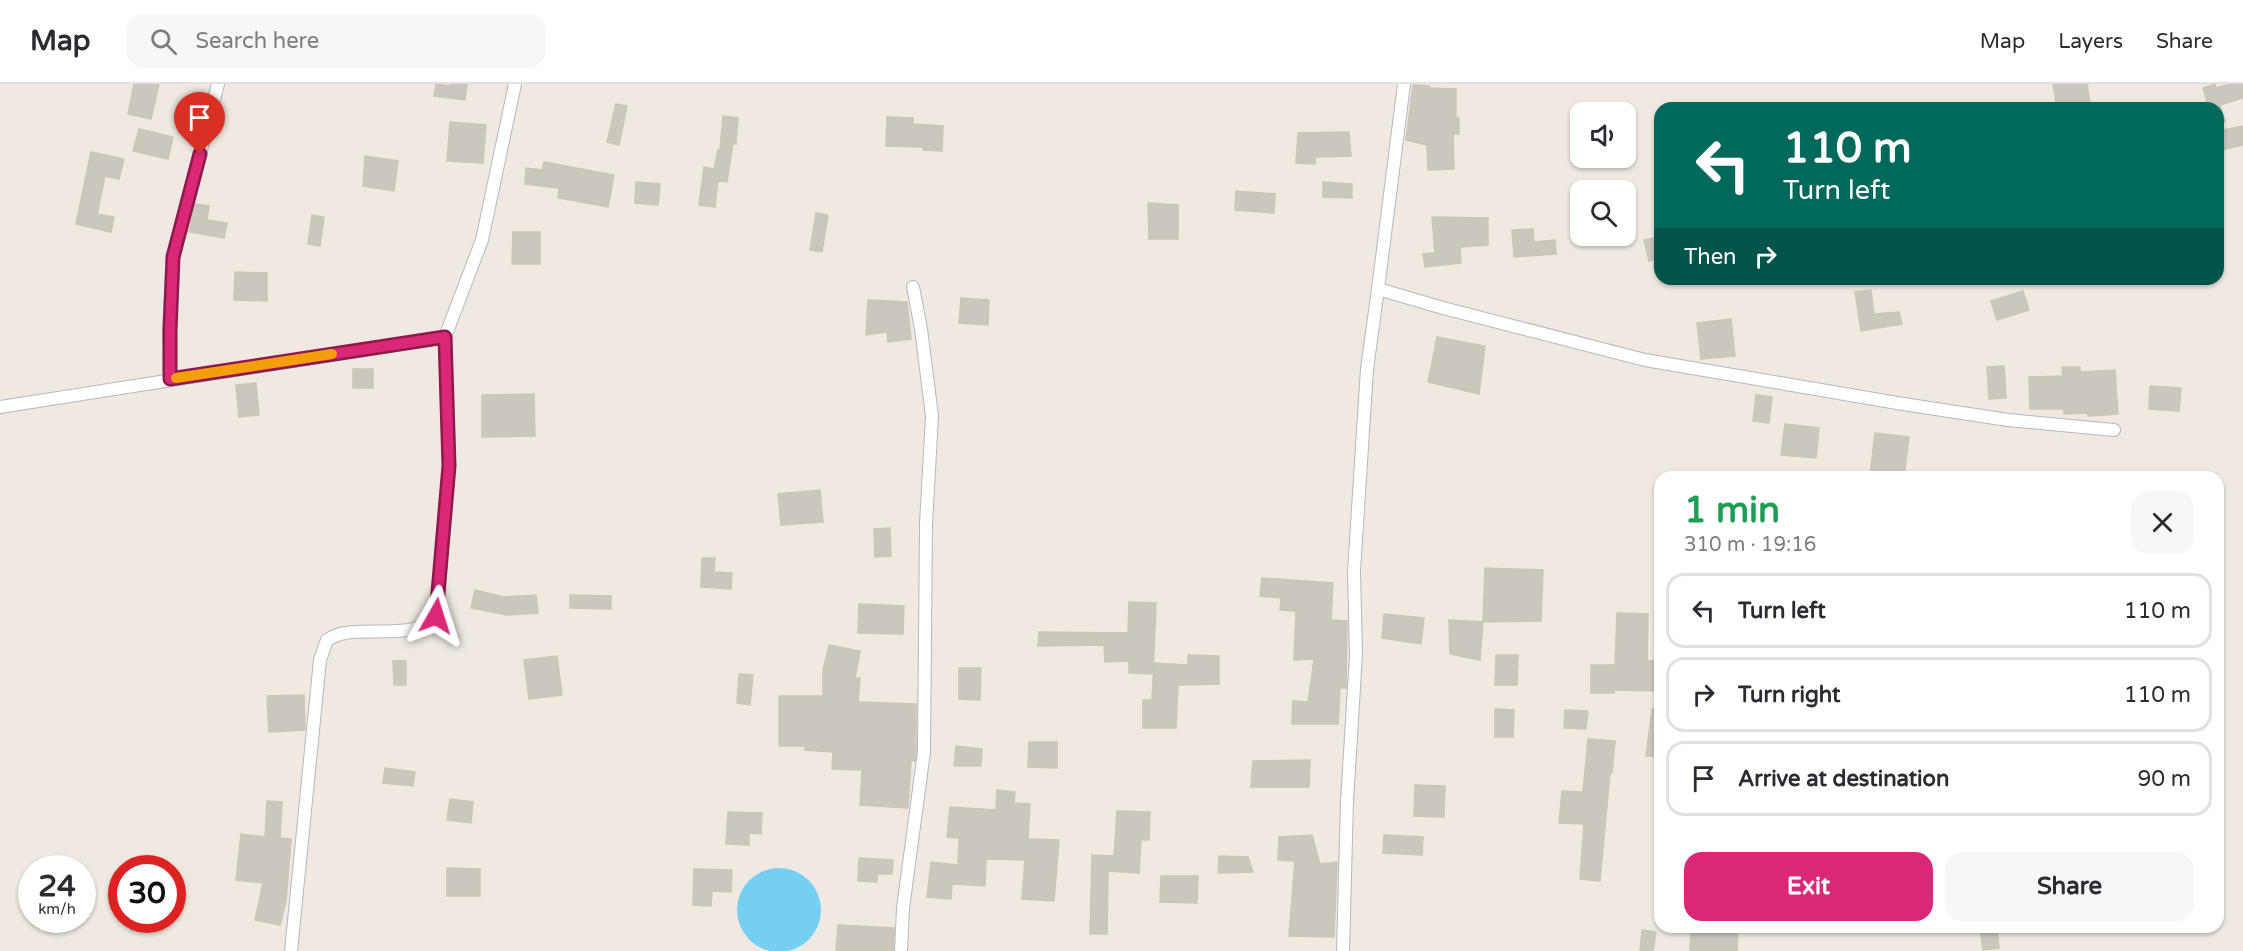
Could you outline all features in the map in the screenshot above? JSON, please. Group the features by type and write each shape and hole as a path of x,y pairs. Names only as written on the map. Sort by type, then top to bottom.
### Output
{"street":[{"path":"170,379 173,257 218,84"},
{"path":"291,951 318,671 327,640 343,633 418,629 431,623 436,616 449,466 445,337 482,240 514,84"},
{"path":"1343,951 1347,801 1356,655 1354,571 1367,369 1404,84"},
{"path":"901,951 903,908 924,752 926,524 932,416 913,287"},
{"path":"1378,289 1645,360 1926,408 2008,420 2114,430"},
{"path":"0,407 445,337"}],"water":[{"path":"779,868 795,871 809,880 818,894 821,910 818,926 809,940 795,949 779,952 763,949 749,940 740,926 737,910 740,894 749,880 763,871"}],"building":[{"path":"134,84 159,84 151,119 128,114"},
{"path":"436,84 450,86 451,84 467,84 465,100 434,96"},
{"path":"2053,84 2087,84 2090,102 2056,102"},
{"path":"2215,84 2216,88 2243,84 2243,98 2224,104 2207,102 2203,88"},
{"path":"1413,85 1456,89 1456,118 1459,118 1459,134 1453,134 1454,169 1428,170 1427,145 1406,140"},
{"path":"616,104 627,106 619,145 607,142"},
{"path":"723,116 738,118 736,144 733,143 727,182 718,181 715,207 699,205 704,167 714,169 718,150 720,150"},
{"path":"887,117 913,118 913,124 943,126 942,151 923,150 923,147 886,146"},
{"path":"450,122 486,125 483,163 447,161"},
{"path":"2243,126 2243,145 2224,149 2224,130"},
{"path":"139,129 173,137 168,159 133,151"},
{"path":"1349,132 1351,156 1315,157 1315,164 1296,163 1298,133"},
{"path":"91,152 124,159 119,179 105,176 97,214 114,217 111,232 76,224"},
{"path":"365,156 398,161 394,191 363,186"},
{"path":"544,162 614,175 608,207 558,198 559,188 525,184 526,168 542,170"},
{"path":"636,182 660,184 658,205 635,203"},
{"path":"1323,182 1352,184 1352,198 1323,197"},
{"path":"1236,191 1275,194 1274,213 1235,210"},
{"path":"1148,203 1178,205 1178,239 1149,239"},
{"path":"195,204 209,206 207,220 227,223 224,238 189,232"},
{"path":"816,213 828,215 822,252 810,250"},
{"path":"312,215 324,217 320,246 308,244"},
{"path":"1432,217 1488,218 1488,245 1460,247 1461,263 1425,267 1423,254 1435,253"},
{"path":"1533,229 1534,242 1555,240 1556,254 1514,257 1512,230"},
{"path":"513,232 540,232 540,264 512,264"},
{"path":"1654,238 1654,260 1649,261 1644,240"},
{"path":"235,272 267,273 267,301 234,300"},
{"path":"1871,290 1874,314 1899,312 1902,324 1861,331 1855,292"},
{"path":"2023,291 2029,310 1997,320 1991,301"},
{"path":"961,298 989,300 988,325 959,323"},
{"path":"868,300 907,302 911,339 888,342 887,332 866,335"},
{"path":"1731,319 1735,356 1701,359 1697,323"},
{"path":"1437,337 1485,346 1479,394 1428,382"},
{"path":"2004,366 2006,398 1989,399 1987,367"},
{"path":"2062,367 2080,367 2080,372 2115,370 2118,414 2088,416 2088,413 2064,414 2064,409 2030,409 2029,377 2063,376"},
{"path":"353,369 373,369 373,388 353,388"},
{"path":"256,383 259,415 239,417 236,385"},
{"path":"2150,386 2181,388 2179,411 2149,409"},
{"path":"534,394 535,436 482,437 482,395"},
{"path":"1756,395 1772,397 1769,423 1753,421"},
{"path":"1785,424 1819,428 1816,458 1781,455"},
{"path":"1875,433 1909,437 1905,471 1871,471"},
{"path":"820,490 823,522 781,525 778,494"},
{"path":"890,528 891,556 875,557 874,529"},
{"path":"702,558 715,558 714,572 732,573 731,589 701,587"},
{"path":"1485,568 1543,570 1541,621 1483,622"},
{"path":"1262,578 1333,583 1331,620 1347,621 1346,688 1340,688 1338,724 1292,724 1293,701 1308,702 1314,659 1294,660 1296,611 1280,610 1281,598 1260,596"},
{"path":"475,590 504,597 536,595 538,613 507,615 471,608"},
{"path":"570,595 611,596 611,609 570,608"},
{"path":"1129,602 1156,603 1153,674 1129,673 1129,661 1105,662 1104,645 1038,646 1039,632 1128,633"},
{"path":"859,604 904,606 903,634 858,633"},
{"path":"1617,613 1648,614 1647,661 1654,661 1654,691 1614,690 1614,693 1591,693 1591,665 1615,665"},
{"path":"1384,614 1424,618 1421,644 1382,638"},
{"path":"1449,620 1483,622 1480,660 1450,654"},
{"path":"829,645 860,651 855,678 860,678 858,702 916,704 916,751 915,761 911,760 908,808 860,805 862,770 832,769 833,752 805,750 806,746 779,746 779,696 823,696 823,670"},
{"path":"1188,655 1219,656 1219,684 1178,685 1176,728 1143,728 1143,700 1152,700 1154,663 1188,665"},
{"path":"1496,655 1518,655 1517,685 1495,685"},
{"path":"557,656 562,695 529,699 524,660"},
{"path":"393,661 406,661 406,685 394,685"},
{"path":"959,668 981,668 980,700 959,699"},
{"path":"739,674 753,675 750,705 737,703"},
{"path":"304,695 305,730 269,732 267,696"},
{"path":"1495,709 1514,710 1513,737 1495,737"},
{"path":"1652,709 1654,709 1654,756 1646,756"},
{"path":"1565,710 1588,711 1586,729 1564,728"},
{"path":"1588,739 1615,741 1600,881 1580,879 1584,824 1559,823 1562,791 1583,792"},
{"path":"1029,742 1057,742 1057,768 1028,767"},
{"path":"956,746 982,749 981,766 954,766"},
{"path":"1310,760 1309,787 1251,787 1253,761"},
{"path":"385,768 415,772 413,786 383,783"},
{"path":"1415,785 1445,786 1444,817 1414,816"},
{"path":"997,790 1015,792 1014,803 1030,804 1028,839 1059,840 1054,901 1022,899 1025,860 986,859 985,886 952,884 951,899 927,897 931,862 958,865 959,838 947,837 950,807 996,810"},
{"path":"450,799 473,802 471,823 447,820"},
{"path":"267,801 282,802 280,838 291,839 286,901 280,925 255,920 263,883 236,880 241,834 265,837"},
{"path":"1117,811 1150,812 1149,840 1141,840 1139,873 1108,871 1107,934 1090,934 1092,855 1114,856"},
{"path":"728,812 762,813 761,834 749,833 749,845 726,844"},
{"path":"1312,835 1320,864 1337,862 1334,937 1289,936 1295,861 1278,860 1279,837"},
{"path":"1384,835 1423,837 1422,855 1383,853"},
{"path":"1219,856 1248,857 1253,872 1218,873"},
{"path":"859,858 893,860 892,874 877,874 877,882 858,881"},
{"path":"447,868 480,869 480,896 447,896"},
{"path":"694,869 732,870 731,892 712,891 711,906 693,905"},
{"path":"1161,876 1198,876 1197,903 1160,902"},
{"path":"838,925 894,928 893,951 836,951"},
{"path":"1642,930 1656,933 1653,951 1640,951"},
{"path":"1691,933 1738,933 1737,951 1690,951"},
{"path":"1981,933 1998,933 1999,948 1983,950"}],"slow traffic":[{"path":"176,378 332,354"}],"route":[{"path":"200,154 173,257 170,379 445,337 449,466 436,616"}]}
